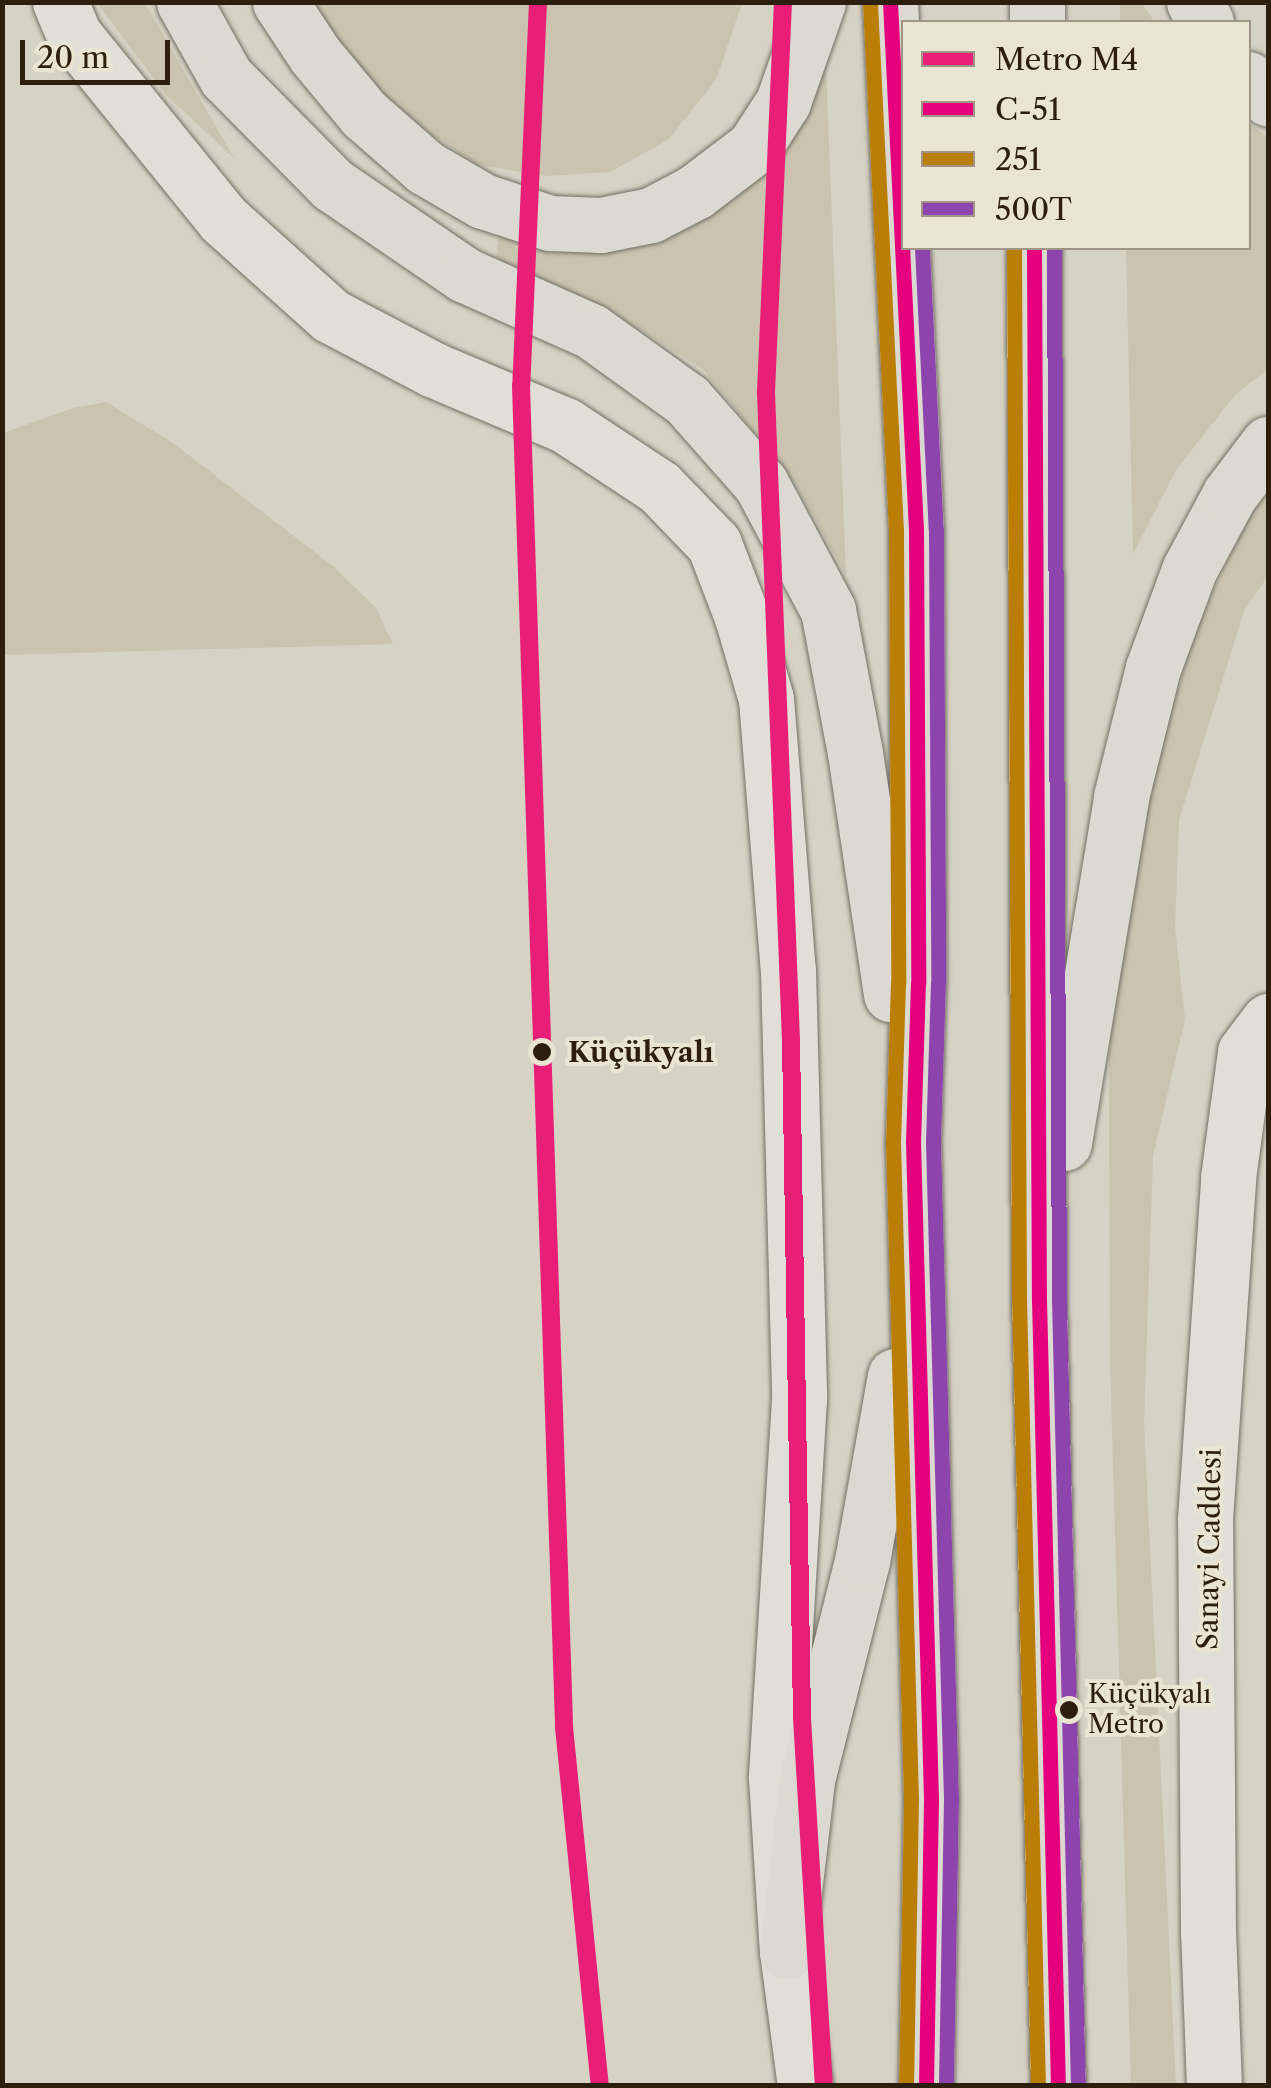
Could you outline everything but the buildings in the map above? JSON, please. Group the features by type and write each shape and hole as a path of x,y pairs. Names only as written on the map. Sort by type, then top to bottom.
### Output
{"highway":[{"path":"184,2 226,78 333,185 465,275 590,332 687,400 761,484 828,610 855,753 913,1142"},
{"path":"280,2 315,55 364,114 426,168 500,207 550,222 601,225 650,214 696,192 754,148 783,102 818,2"},
{"path":"890,2 901,225"},
{"path":"902,250 916,530 918,983 913,1142 931,1800 926,2086"},
{"path":"1034,250 1039,1298 1058,2086"},
{"path":"1039,1298 1120,798 1153,668 1189,570 1230,494 1268,444"},
{"path":"787,1951 808,1780 862,1561 915,1260"}],"main road":[{"path":"56,13 224,220 332,316 434,370 566,424 660,487 714,544 742,617 766,699 788,970 799,1399 776,1778 787,1951 805,2086"},
{"name":"Sanayi Caddesi","path":"1214,2086 1208,1933 1206,1519 1228,1178 1246,1052 1268,1021"}],"shaded area":[{"path":"97,3 145,3 234,158 167,96"},
{"path":"309,3 742,3 716,80 668,140 610,172 547,176 478,165 383,104"},
{"path":"1120,3 1141,3 1154,20 1120,20"},
{"path":"826,66 846,575 794,482 703,369 602,307 495,266 499,236 585,243 798,115"},
{"path":"1251,125 1268,138 1268,369 1235,395 1176,470 1133,554 1126,250 1251,250"},
{"path":"106,402 173,443 334,567 376,608 393,644 3,655 3,433 73,408"},
{"path":"1268,491 1268,576 1244,611 1179,820 1175,927 1185,1019 1153,1156 1144,1423 1176,2085 1131,2086 1110,1361 1109,1042 1138,824 1196,629 1245,522"}],"metro line":[{"name":"M4","path":"538,2 521,386 564,1727 600,2086"},
{"name":"M4","path":"783,2 766,393 791,1040 802,1718 824,2086"}],"transit line":[{"name":"C-51","path":"890,2 901,225"},
{"name":"251","path":"870,3 896,531 898,983 893,1143 911,1800 906,2086"},
{"name":"C-51","path":"902,250 916,530 918,983 913,1142 931,1800 926,2086"},
{"name":"500T","path":"922,250 936,530 938,983 933,1142 951,1799 946,2086"},
{"name":"251","path":"1014,250 1019,1299 1038,2086"},
{"name":"C-51","path":"1034,250 1039,1299 1058,2086"},
{"name":"500T","path":"1054,250 1059,1299 1078,2086"}],"place":[{"name":"Küçükyalı","path":"542,1052"},
{"name":"Küçükyalı Metro","path":"1069,1710"}]}
